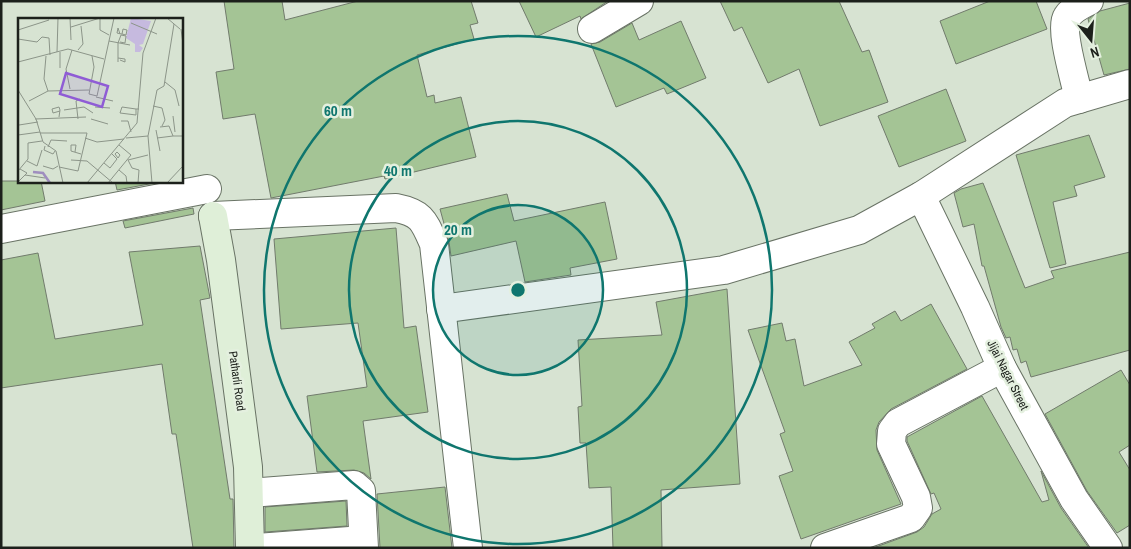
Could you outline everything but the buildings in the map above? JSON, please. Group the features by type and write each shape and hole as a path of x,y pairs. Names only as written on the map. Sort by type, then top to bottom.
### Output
{"street":[{"path":"592,29 638,1"},
{"path":"1079,99 1064,31 1066,18 1077,6 1089,1"},
{"path":"468,548 441,308 724,270 860,230 921,196 1065,103 1130,84"},
{"path":"1,229 207,189"},
{"name":"Jijai Nagar Street","path":"921,196 975,306 1002,368 1074,499 1108,548"},
{"name":"Patharli Road","path":"250,548 248,467 221,260 213,216 396,208 411,210 424,222 434,244 441,308"},
{"path":"825,548 910,518 918,508 916,497 891,444 892,431 898,423 1002,368"},
{"path":"249,493 354,485 361,491 364,544 256,548"}]}
